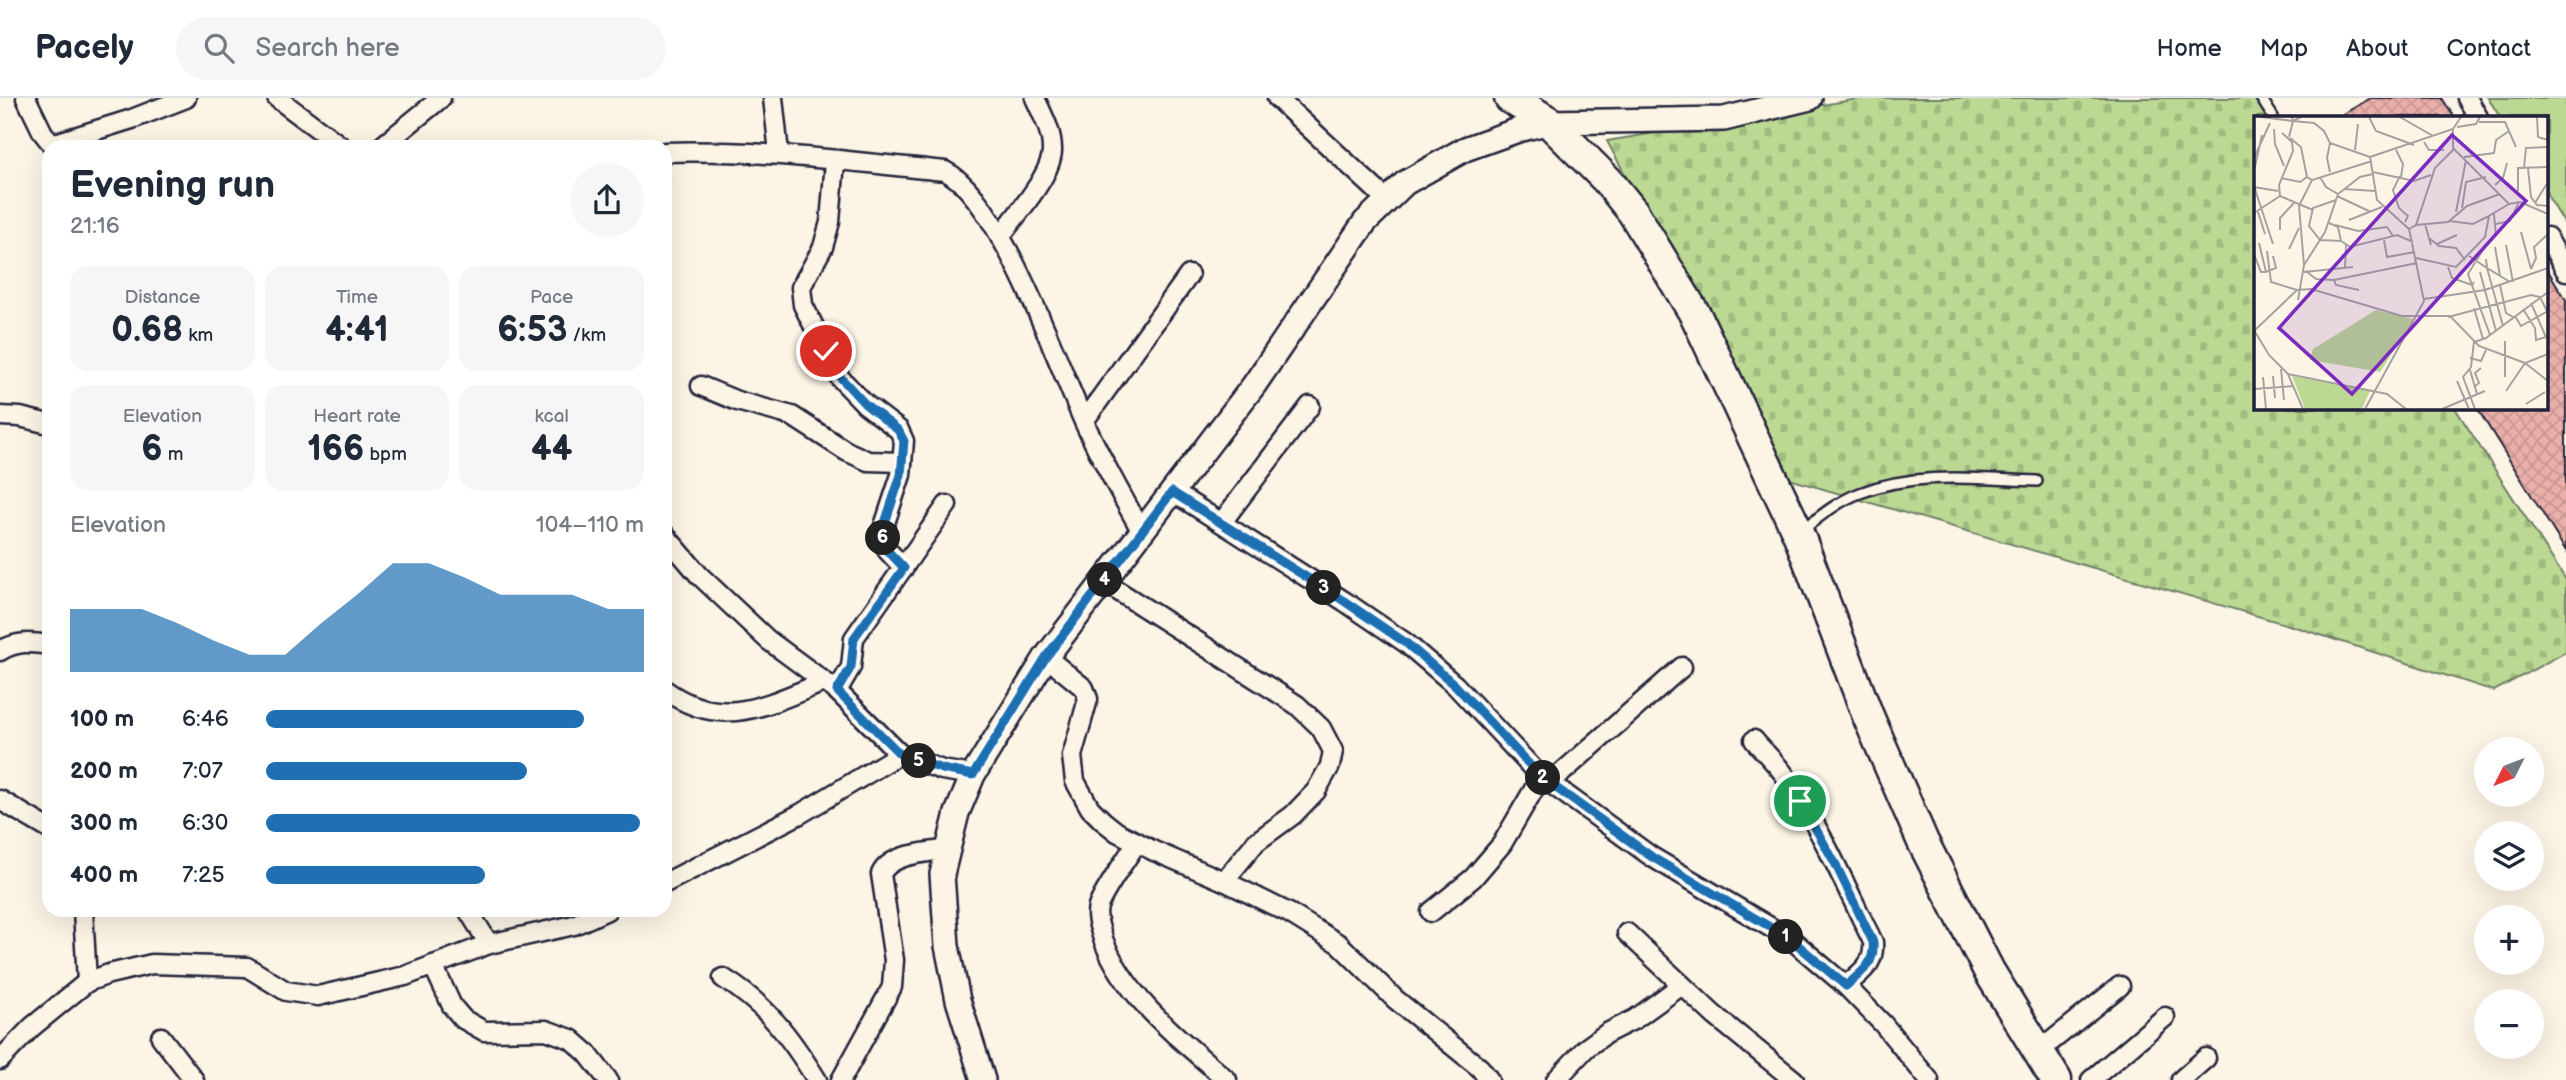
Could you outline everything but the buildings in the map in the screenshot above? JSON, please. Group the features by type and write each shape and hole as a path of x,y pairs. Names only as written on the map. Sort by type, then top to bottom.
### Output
{"main road":[{"path":"1514,100 1549,122 1607,180 1657,248 1696,316 1798,533 1868,716 1923,842 1989,971 2056,1080"}],"street":[{"path":"26,98 48,140"},
{"path":"71,140 186,98"},
{"path":"277,98 333,140"},
{"path":"390,140 441,98"},
{"path":"773,98 779,153"},
{"path":"1000,237 1049,167 1052,152 1050,135 1035,98"},
{"path":"1277,98 1387,200"},
{"path":"983,1080 958,1000 947,946 942,874 957,813 973,775 1046,657 1254,386 1365,222 1405,183 1465,149 1518,130 1549,122 1724,119 1810,98"},
{"path":"2467,98 2477,116"},
{"path":"672,152 711,150 779,153 946,170 958,177 1000,237 1027,288 1084,421 1142,532"},
{"path":"835,160 830,222 822,247 801,287 803,304 841,378 865,404 898,430 904,441 901,475 883,529 887,550 904,568"},
{"path":"2548,239 2566,271"},
{"path":"1084,421 1189,275"},
{"path":"701,386 737,401 792,416 846,451 868,461 902,462"},
{"path":"1222,522 1310,406"},
{"path":"0,416 42,422"},
{"path":"1172,492 1406,643 1455,685 1546,780 1652,857 1792,940 1846,986 1883,1024 1929,1080"},
{"path":"672,695 685,705 727,713 830,687 851,667 854,638 947,505"},
{"path":"672,543 699,575 768,640 830,687 900,754 942,769 973,775"},
{"path":"1104,582 1297,705 1321,728 1332,751 1330,766 1316,791 1293,815 1256,842 1224,881"},
{"path":"0,651 13,643 42,644"},
{"path":"1046,657 1084,688 1088,699 1072,755 1075,781 1090,807 1103,821 1137,842 1289,913 1339,944 1395,999 1480,1068 1489,1080"},
{"path":"1430,912 1473,878 1502,844 1546,780 1682,667"},
{"path":"1754,740 1785,776 1800,801 1835,863 1873,942 1874,956 1846,986"},
{"path":"672,879 800,814 900,754"},
{"path":"0,800 42,825"},
{"path":"1137,842 1098,906 1097,920 1108,952 1129,984 1165,1026 1227,1080"},
{"path":"841,1080 892,986 894,960 881,874 885,866 895,859 948,849"},
{"path":"83,917 88,982"},
{"path":"472,917 489,944"},
{"path":"0,1060 32,1027 88,982 108,974 152,964 247,967 286,991 318,996 405,976 489,944 574,925 592,917"},
{"path":"1627,933 1714,1015 1794,1080"},
{"path":"433,965 452,1006 463,1019 484,1031 546,1030 571,1039 587,1053 608,1080"},
{"path":"723,978 745,992 789,1036 817,1080"},
{"path":"1556,1080 1586,1048 1607,1033 1636,1019 1682,985"},
{"path":"2038,1052 2120,986"},
{"path":"2091,1080 2165,1017"},
{"path":"161,1037 194,1080"},
{"path":"2181,1080 2206,1058"}],"lane":[{"path":"2261,98 2272,116"},
{"path":"1798,533 1848,498 1896,482 1934,478 2037,481"}],"green space":[{"path":"1864,98 2255,98 2267,116 2254,116 2254,410 2456,410 2566,580 2566,652 2494,691 2302,629 1789,479 1607,141"},
{"path":"2488,98 2566,98 2566,226 2548,197 2548,116 2499,116"}],"route":[{"path":"826,351 841,378 865,404 898,430 904,441 901,475 883,529 883,539 887,550 904,568 854,638 853,661 837,691 900,754 942,769 973,775 1046,657 1172,492 1406,643 1455,685 1541,777 1652,857 1792,940 1846,986 1874,956 1873,942 1835,863 1800,801"}]}
